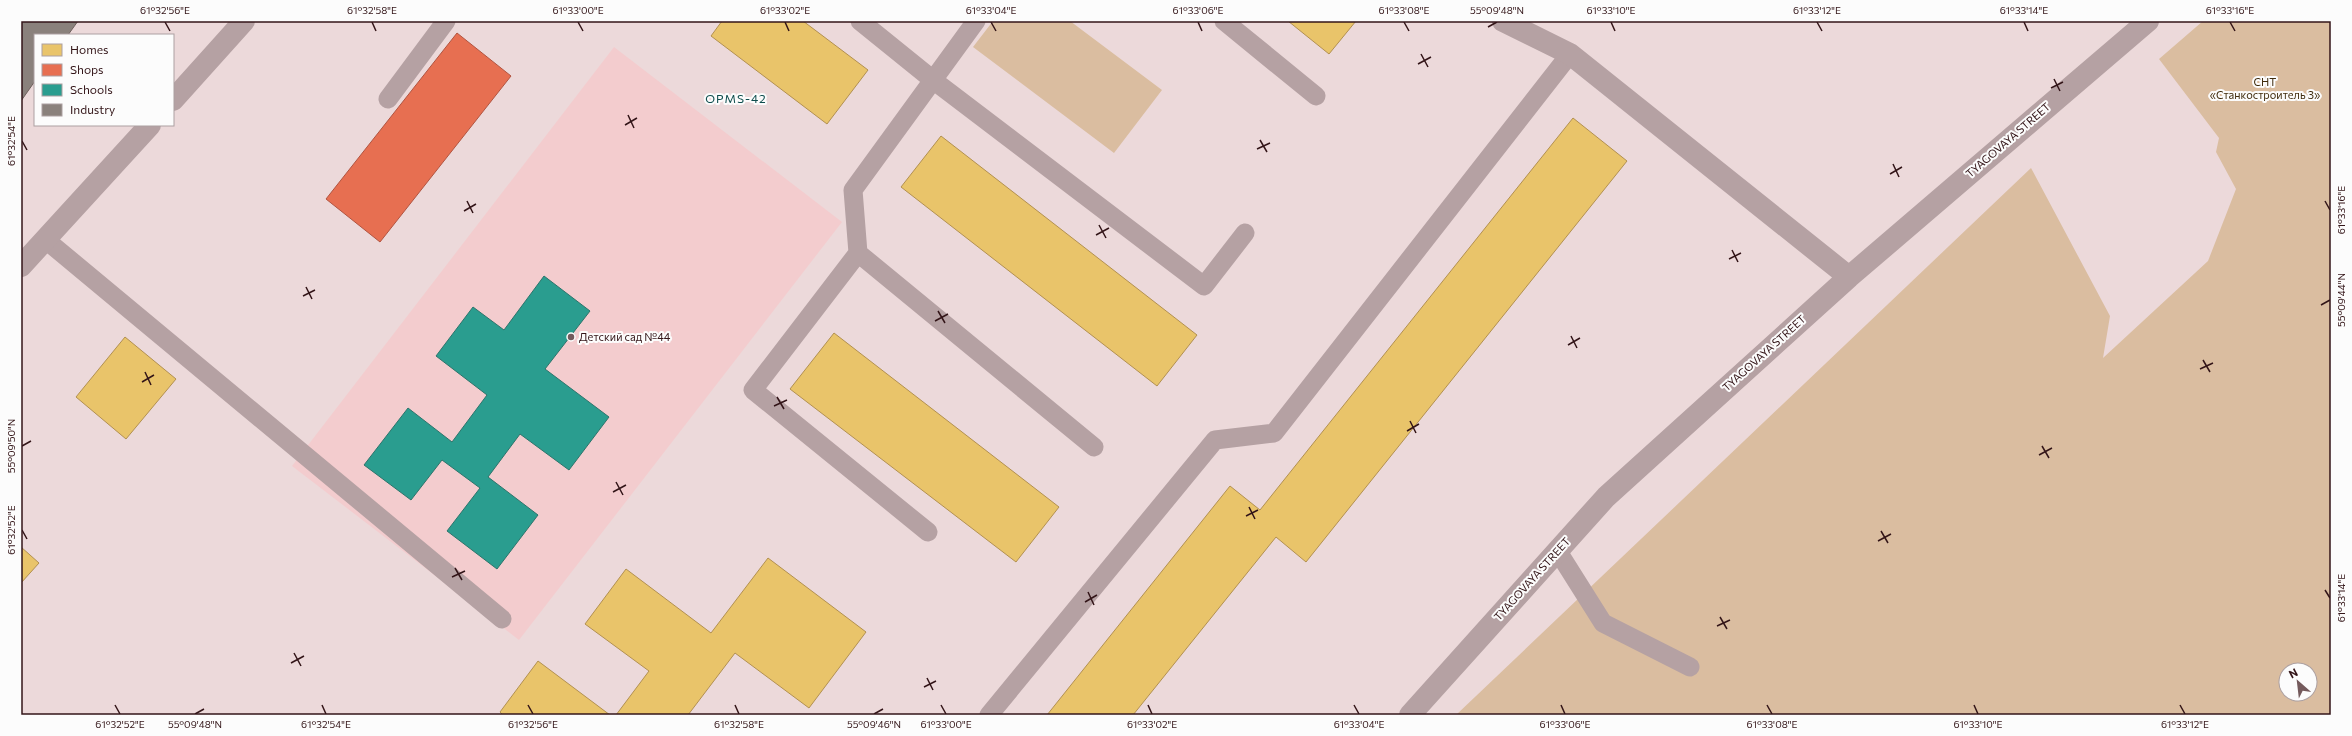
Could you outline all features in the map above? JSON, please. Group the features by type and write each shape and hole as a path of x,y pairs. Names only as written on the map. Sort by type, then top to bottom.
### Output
{"street":[{"path":"174,99 244,21"},
{"path":"1504,21 1570,54 1849,277"},
{"name":"TYAGOVAYA STREET","path":"1410,715 1606,497 1849,277 2148,21"},
{"path":"21,266 149,126"}],"lane":[{"path":"388,99 446,21"},
{"path":"860,21 933,80 1204,286 1245,233"},
{"path":"928,532 752,390 858,254 853,190 976,21"},
{"path":"1224,21 1316,96"},
{"path":"989,715 1215,440 1274,433 1570,54"},
{"path":"46,240 502,619"},
{"path":"858,254 1094,447"},
{"path":"1557,550 1603,623 1690,667"}],"shaded area":[{"name":"Детский сад №44","path":"614,47 842,222 519,640 292,466"}],"green space":[{"path":"993,21 1070,21 1162,90 1114,153 973,47"},
{"name":"СНТ «Станкостроитель 3»","path":"2203,21 2331,21 2331,715 1456,715 2031,168 2110,316 2103,358 2208,261 2236,189 2216,152 2219,138 2159,59"}],"building: Homes":[{"path":"722,21 803,21 868,70 827,124 711,36"},
{"path":"1288,21 1356,21 1329,54"},
{"path":"1573,118 1627,161 1306,562 1276,537 1133,715 1047,715 1230,486 1260,510"},
{"path":"941,136 1197,335 1157,386 901,187"},
{"path":"834,333 1059,507 1016,562 790,389"},
{"path":"125,337 176,379 126,439 76,397"},
{"path":"21,547 39,563 21,583"},
{"path":"768,558 866,632 809,708 735,653 688,715 616,715 649,671 585,624 626,569 711,633"},
{"path":"538,661 610,715 503,715 500,712"}],"building: Shops":[{"path":"457,33 511,76 380,242 326,199"}],"building: Schools":[{"path":"544,276 590,311 545,369 609,417 569,470 520,434 488,477 538,515 497,569 447,531 480,488 442,460 411,500 364,465 408,408 452,442 487,395 436,356 473,307 504,330"}],"building: Industry":[{"path":"21,21 78,21 69,34 34,34 34,82 21,101"}],"place":[{"name":"Детский сад №44","path":"571,337"}],"district":[{"name":"OPMS-42","path":"736,99"}]}
